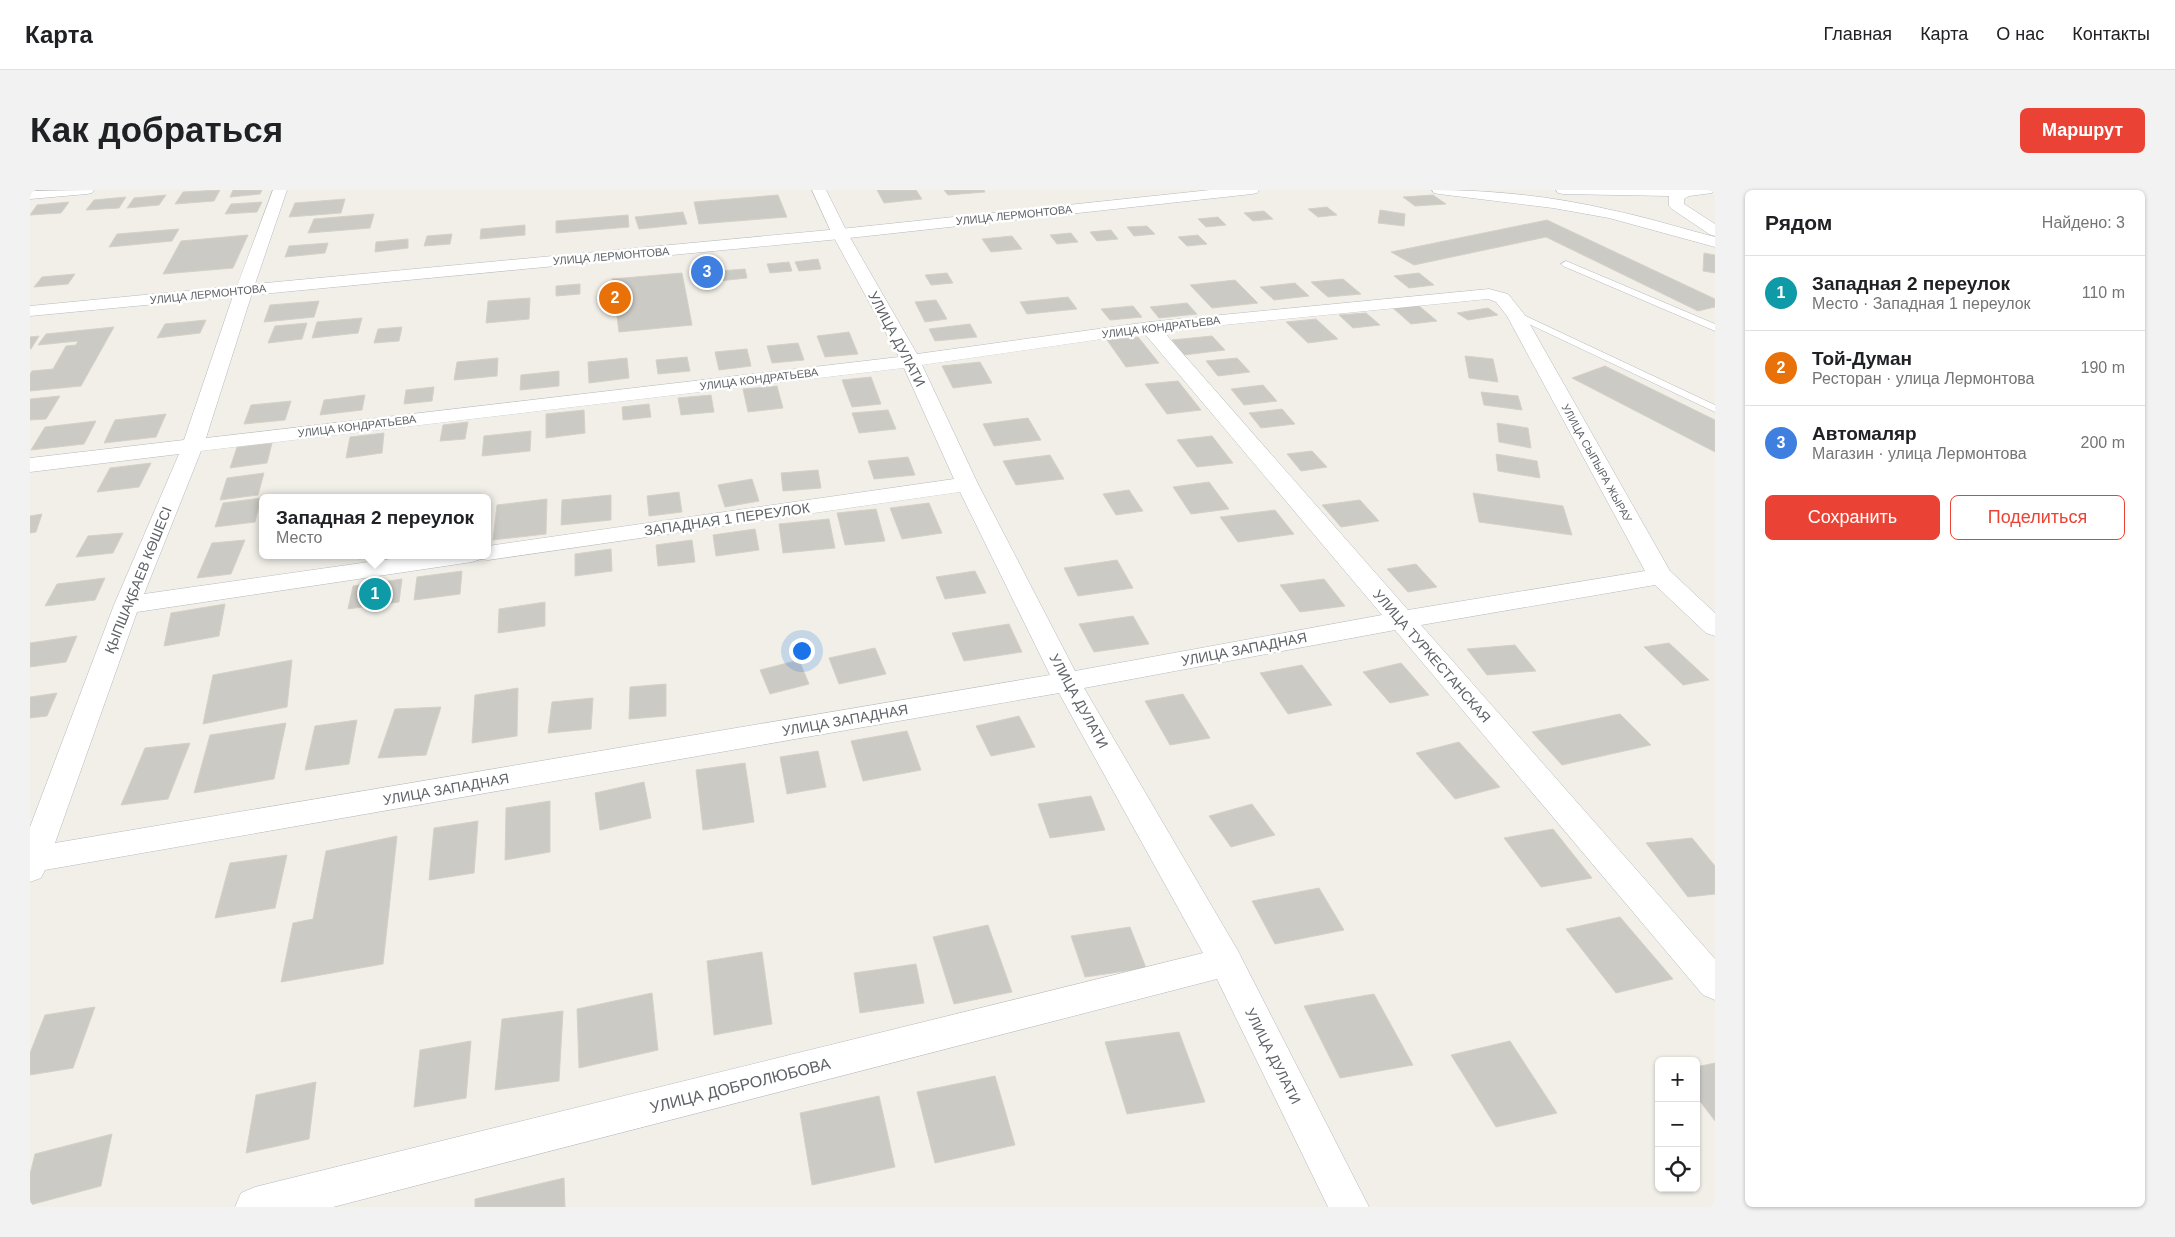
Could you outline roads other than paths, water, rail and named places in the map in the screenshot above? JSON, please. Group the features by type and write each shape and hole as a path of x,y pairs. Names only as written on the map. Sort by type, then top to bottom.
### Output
{"street":[{"path":"30,195 87,190"},
{"name":"ҚЫПШАҚБАЕВ КӨШЕСІ","path":"31,863 127,605 193,445 244,290 280,190"},
{"name":"УЛИЦА ДУЛАТИ","path":"819,190 840,234 911,361 967,484 1067,682 1226,962 1349,1207"},
{"name":"УЛИЦА ЛЕРМОНТОВА","path":"30,311 840,234 1252,190"},
{"path":"1439,190 1553,203 1610,214 1715,241"},
{"path":"1563,190 1686,192 1707,190"},
{"path":"1587,190 1715,241"},
{"path":"1686,192 1676,197 1677,206 1715,231"},
{"name":"УЛИЦА КОНДРАТЬЕВА","path":"30,465 911,361 1150,327 1489,294"},
{"name":"УЛИЦА СЫПЫРА ЖЫРАУ","path":"1489,294 1502,298 1515,314 1660,576 1715,627"},
{"name":"УЛИЦА ТУРКЕСТАНСКАЯ","path":"1150,327 1715,984"},
{"name":"ЗАПАДНАЯ 1 ПЕРЕУЛОК","path":"491,553 967,484"},
{"path":"127,605 444,559"},
{"name":"УЛИЦА ЗАПАДНАЯ","path":"31,863 1067,682 1402,620 1660,576"},
{"name":"УЛИЦА ДОБРОЛЮБОВА","path":"255,1207 1226,962"}],"lane":[{"path":"1566,264 1715,328"},
{"path":"1515,314 1715,409"}],"place":[{"name":"Автомаляр","path":"707,272"},
{"name":"Той-Думан","path":"615,298"},
{"name":"Западная 2 переулок","path":"375,594"}]}
